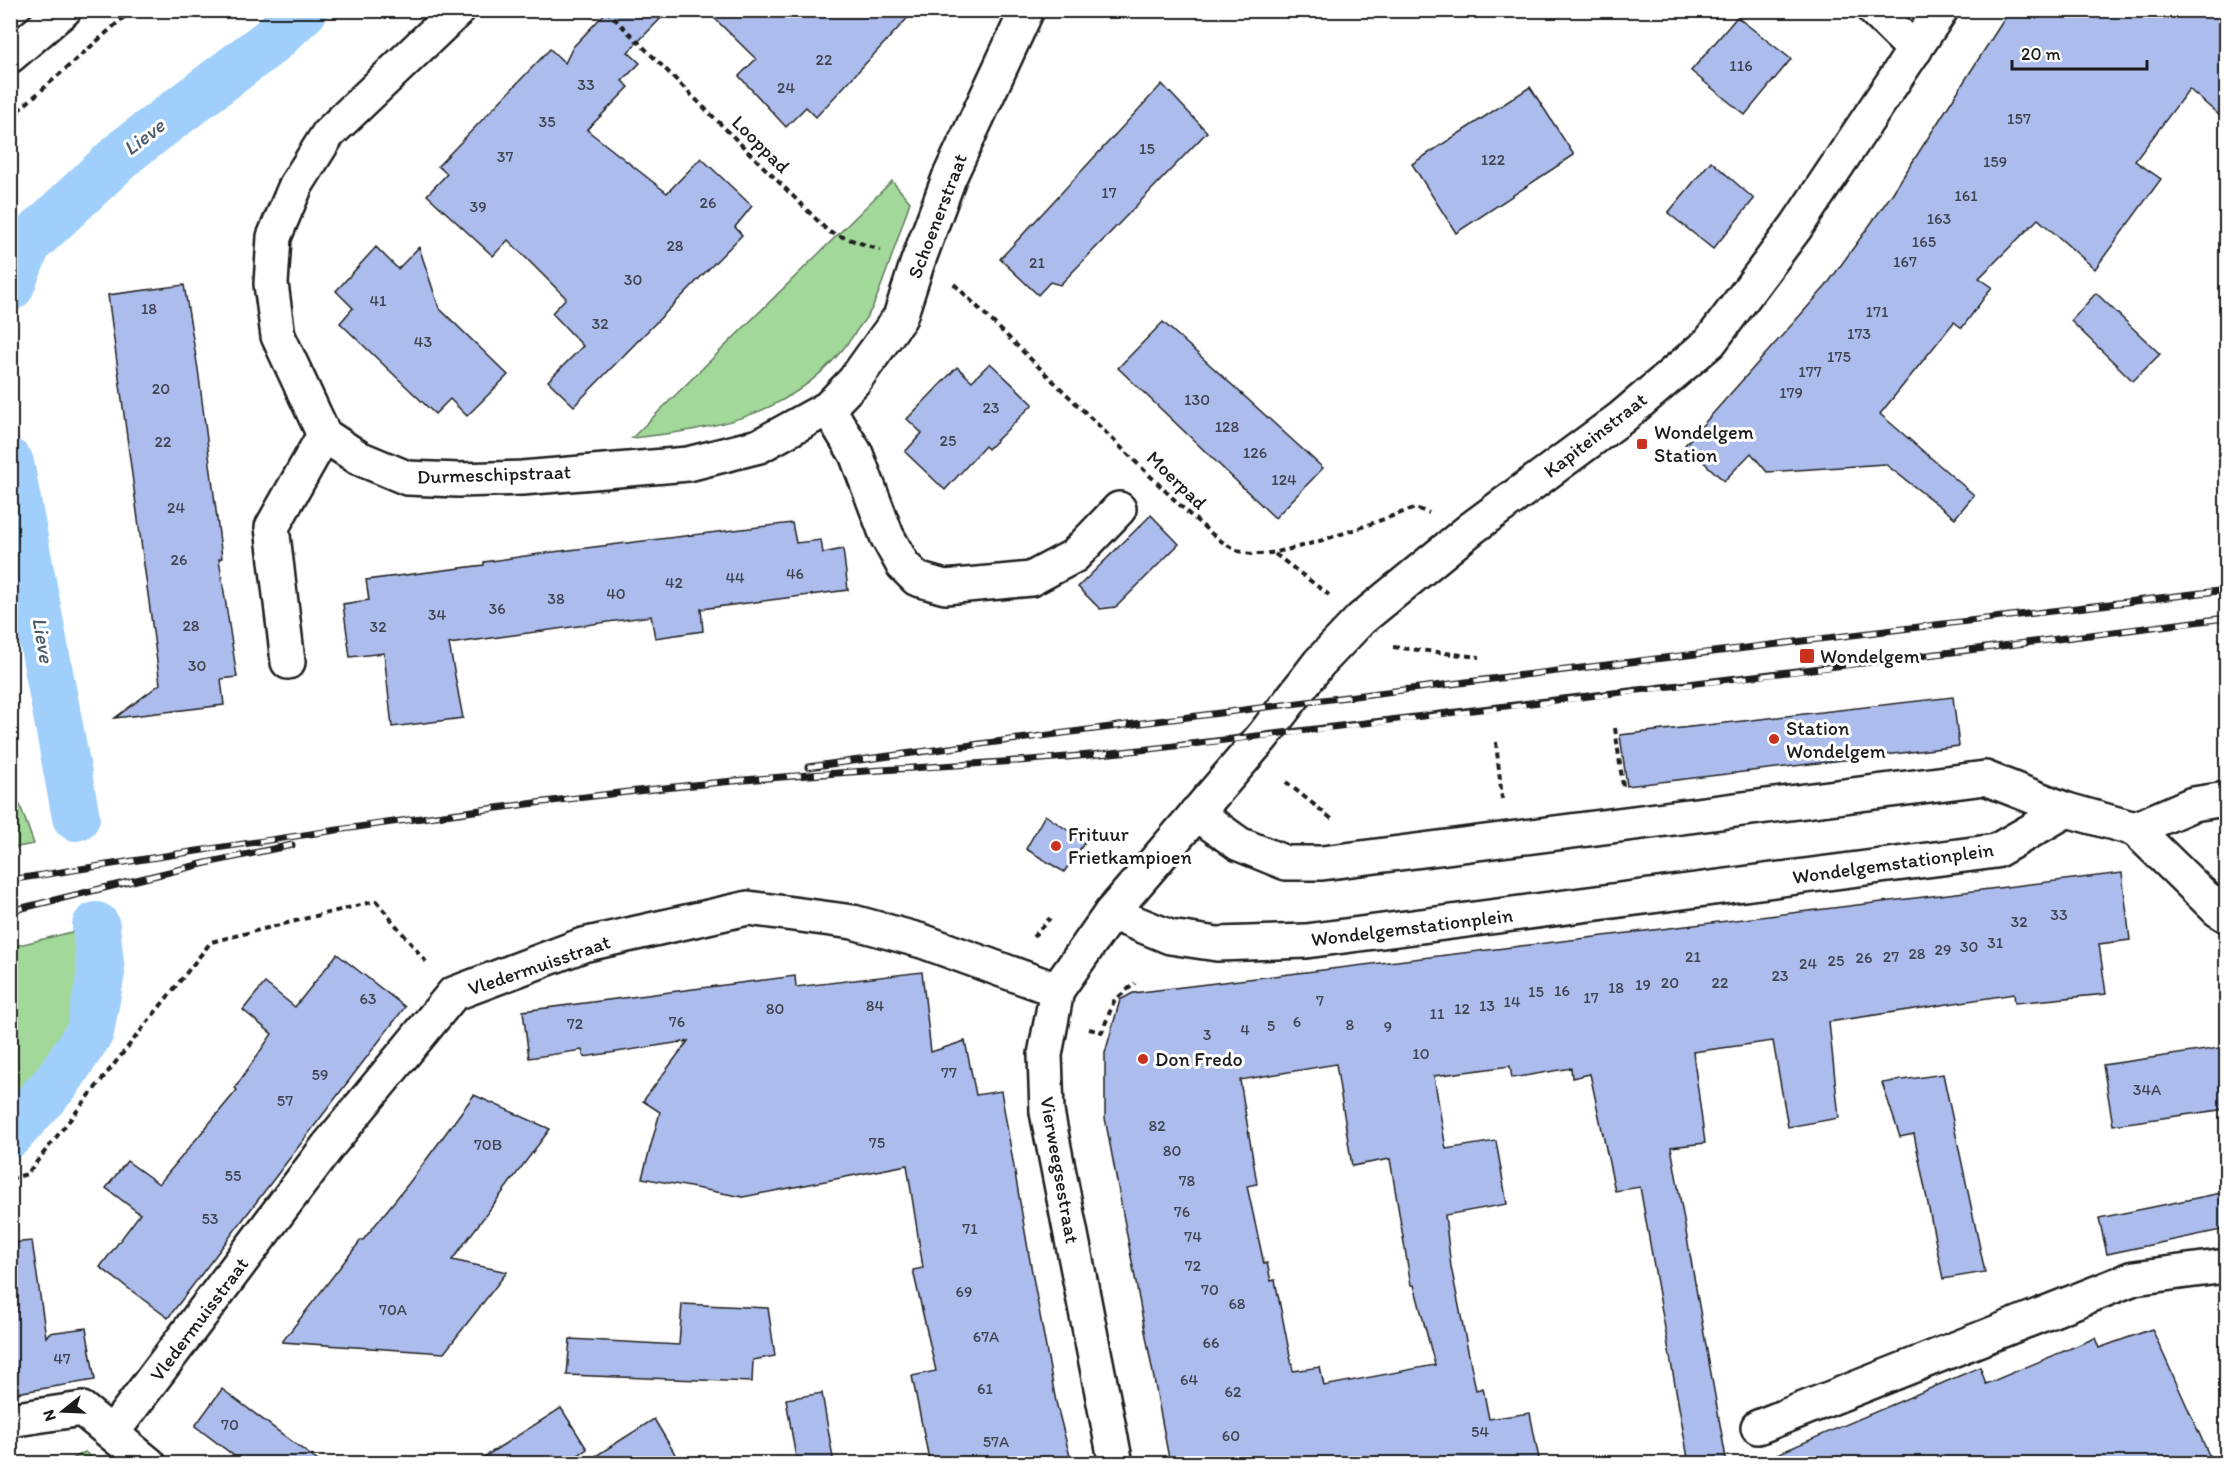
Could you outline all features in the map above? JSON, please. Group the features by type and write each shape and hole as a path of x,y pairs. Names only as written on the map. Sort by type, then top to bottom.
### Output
{"street":[{"path":"10,56 64,10"},
{"path":"288,662 272,527 324,435 278,336 271,284 274,237 296,185 328,134 458,10"},
{"name":"Schoenerstraat","path":"603,469 688,464 759,446 828,408 854,381 900,317 917,264 950,178 1027,10"},
{"path":"1874,10 1915,50"},
{"name":"Kapiteinstraat","path":"1196,813 1263,736 1319,663 1351,630 1472,528 1622,418 1710,342 1796,227 1941,10"},
{"path":"828,408 856,454 887,536 903,566 917,579 945,587 1031,579 1074,556 1119,508"},
{"name":"Durmeschipstraat","path":"324,435 359,458 407,478 459,480 522,478 603,469"},
{"path":"1196,813 1239,844 1286,863 1322,863 1985,778 2067,810 2135,829 2217,910 2226,915"},
{"path":"2135,829 2193,804 2226,799"},
{"name":"Wondelgemstationplein","path":"1111,913 1170,936 1217,944 1306,941 1996,851 2067,810"},
{"name":"Vierweegsestraat","path":"1116,1464 1047,1112 1045,1055 1057,990 1111,913 1196,813"},
{"name":"Vledermuisstraat","path":"112,1433 328,1146 453,994 584,945 748,908 853,922 922,941 1057,990"},
{"path":"1758,1427 2134,1278 2226,1266"},
{"path":"10,1420 82,1409 149,1464"}],"path":[{"path":"10,118 132,10"},
{"name":"Looppad","path":"606,10 829,232 917,264"},
{"name":"Moerpad","path":"917,264 946,276 1189,514 1223,543 1246,553 1274,554 1414,508 1472,528"},
{"path":"1274,554 1351,630 1479,657"},
{"path":"1615,728 1628,822"},
{"path":"1496,742 1508,838"},
{"path":"10,1179 27,1174 211,942 376,901 453,994"}],"green space":[{"path":"892,181 910,202 893,254 871,310 831,363 808,384 755,413 697,429 632,438"},
{"path":"20,805 34,844 11,848 11,807"},
{"path":"96,926 101,973 90,1032 56,1083 11,1134 11,947"},
{"path":"85,1452 99,1463 65,1463"}],"building":[{"path":"608,10 669,10 628,52 640,63 622,81 629,87 587,130 667,193 701,158 752,206 735,227 742,235 574,406 548,381 583,346 552,313 566,298 508,240 493,256 427,195 447,174 438,166 550,49 565,63 573,47"},
{"path":"706,10 915,10 816,117 806,107 786,127 739,76 756,59"},
{"path":"2010,10 2226,10 2226,121 2189,89 2135,161 2161,179 2095,269 2038,219 1979,278 1992,287 1962,328 1954,322 1880,414 1974,495 1955,518 1885,464 1767,472 1751,453 1724,481 1685,445 1826,286 1892,194"},
{"path":"1737,17 1791,59 1745,115 1691,71"},
{"path":"1162,84 1207,132 1060,285 1050,282 1038,295 1000,259"},
{"path":"1530,87 1574,155 1456,233 1412,164"},
{"path":"1711,161 1754,199 1713,249 1668,213"},
{"path":"376,247 398,269 419,247 439,308 508,375 467,416 450,399 435,414 340,323 353,308 336,291"},
{"path":"184,285 198,369 222,558 219,559 237,677 221,679 224,705 115,718 160,684 108,295"},
{"path":"2096,293 2160,354 2133,381 2071,321"},
{"path":"1163,322 1323,468 1275,518 1118,368"},
{"path":"990,363 1033,404 988,449 985,446 945,490 905,452 922,433 907,419 957,367 972,381"},
{"path":"1151,515 1179,544 1116,607 1100,609 1078,587"},
{"path":"792,523 796,543 821,540 823,553 843,549 848,590 701,609 703,631 655,638 651,616 449,644 463,718 392,727 384,653 350,657 343,604 369,600 366,580 484,565 484,562 553,552"},
{"name":"Station Wondelgem","path":"1953,697 1959,746 1627,786 1620,735"},
{"name":"Frituur Frietkampioen","path":"1045,815 1085,842 1064,872 1026,849"},
{"path":"2122,873 2130,940 2099,944 2106,994 2015,1003 2014,994 1829,1022 1839,1118 1788,1127 1773,1041 1693,1052 1705,1143 1671,1147 1727,1464 1689,1464 1640,1187 1615,1191 1590,1074 1572,1078 1571,1068 1512,1078 1510,1066 1434,1076 1446,1149 1496,1141 1507,1204 1445,1215 1451,1267 1476,1390 1483,1388 1489,1419 1530,1413 1540,1464 1170,1464 1105,1118 1105,1053 1120,1000 1133,993","holes":["1336,1064 1352,1166 1390,1159 1411,1285 1414,1285 1435,1365 1324,1386 1320,1367 1293,1371 1275,1280 1271,1281 1267,1263 1264,1264 1247,1186 1257,1184 1240,1080"]},
{"path":"337,954 405,1007 168,1318 100,1267 140,1214 106,1188 127,1161 159,1184 237,1090 235,1088 272,1034 243,1010 265,983 295,1007"},
{"path":"922,972 931,1052 965,1041 976,1095 1001,1091 1056,1402 1072,1464 930,1464 912,1376 936,1371 913,1270 923,1268 907,1165 743,1197 642,1178 660,1112 643,1101 688,1041 584,1057 582,1050 529,1058 523,1011 795,976 796,987"},
{"path":"2226,1047 2226,1109 2113,1125 2103,1065"},
{"path":"1943,1074 1985,1272 1943,1279 1914,1134 1900,1137 1882,1083"},
{"path":"474,1095 550,1129 452,1260 507,1272 444,1353 282,1342 361,1240 409,1183"},
{"path":"2226,1192 2226,1229 2107,1254 2099,1218"},
{"path":"32,1241 46,1337 49,1333 86,1328 95,1380 10,1394 10,1243"},
{"path":"682,1304 768,1308 775,1356 753,1360 752,1382 567,1375 570,1339 679,1345"},
{"path":"2152,1329 2213,1464 1754,1464 1980,1367 1986,1384 2095,1338 2099,1348"},
{"path":"222,1389 322,1464 245,1464 195,1426"},
{"path":"822,1393 834,1464 797,1464 786,1399"},
{"path":"561,1408 587,1449 565,1464 473,1464"},
{"path":"654,1419 681,1464 583,1464"}],"waterway":[{"name":"Lieve","path":"10,287 28,243 126,151 270,42 304,10"},
{"name":"Lieve","path":"10,463 76,817"},
{"name":"Lieve","path":"10,1134 56,1083 90,1032 101,973 96,926"}],"railway":[{"path":"808,767 1339,698 2226,590"},
{"path":"10,880 376,824 652,789 1158,748 2226,618"},
{"path":"10,911 206,863 292,845"}],"place":[{"name":"Wondelgem Station","path":"1642,444"},
{"name":"Wondelgem","path":"1807,656"},
{"name":"Station Wondelgem","path":"1774,739"},
{"name":"Frituur Frietkampioen","path":"1056,846"},
{"name":"Don Fredo","path":"1143,1059"}]}
